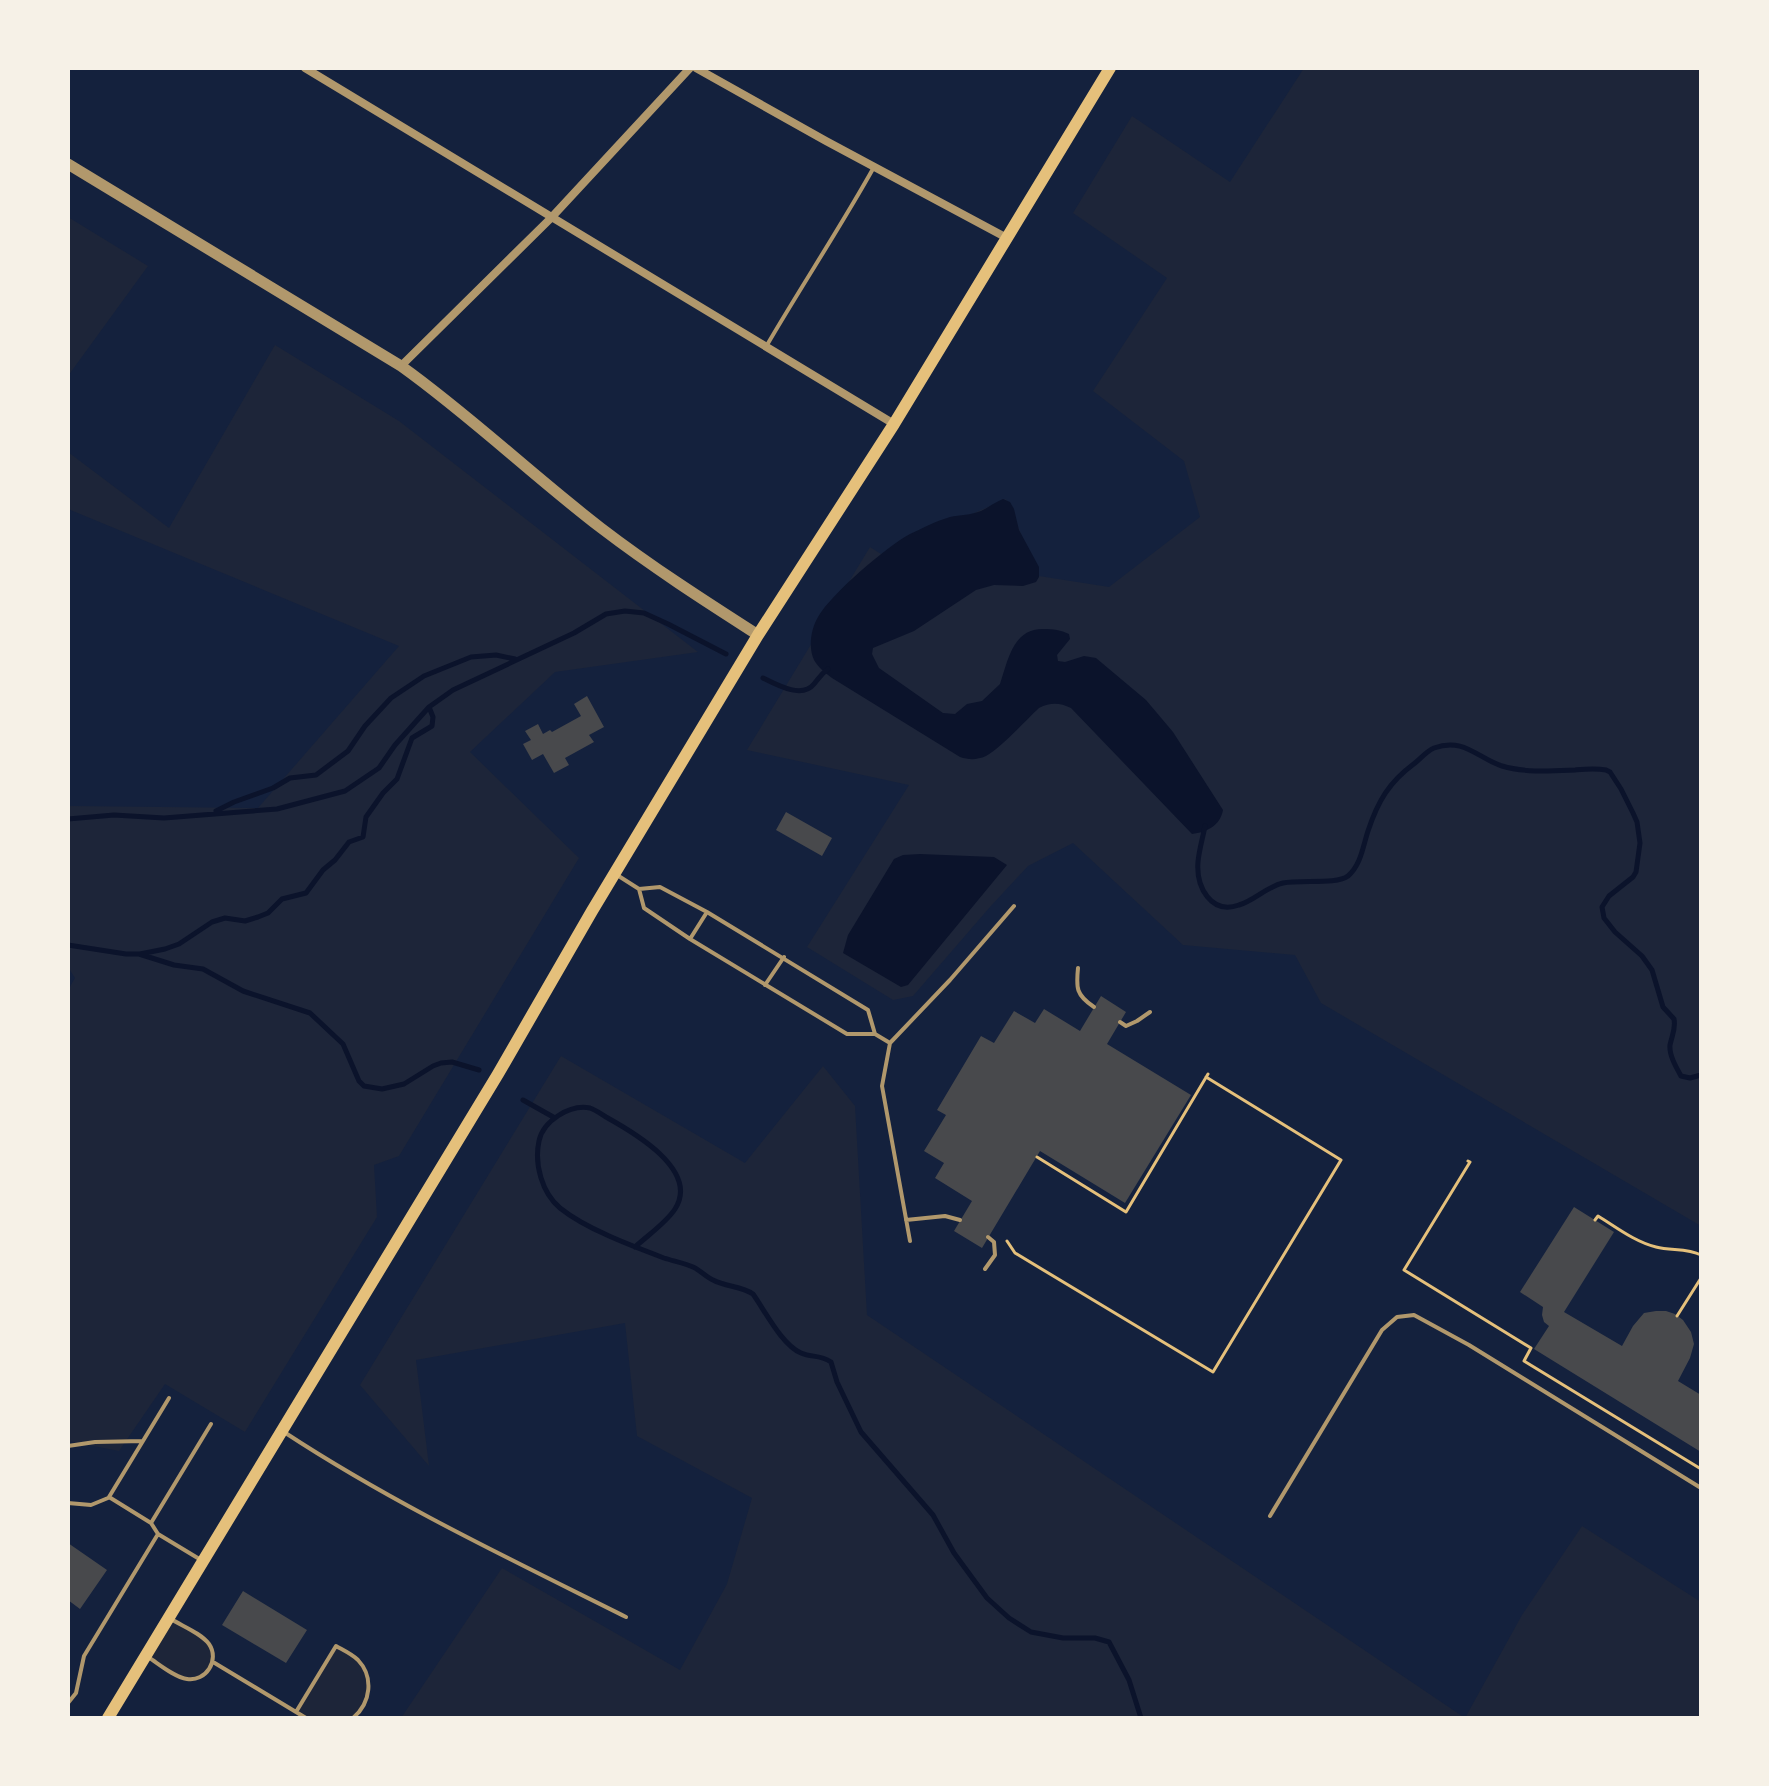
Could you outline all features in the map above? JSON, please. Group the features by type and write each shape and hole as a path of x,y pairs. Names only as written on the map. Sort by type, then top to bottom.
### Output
{"main road":[{"path":"112,1717 145,1656 498,1074 758,635 894,424 1109,68"}],"street":[{"path":"305,68 894,424"},
{"path":"401,366 551,218 690,68"},
{"path":"696,68 1007,238"},
{"path":"71,169 401,366 446,398 599,526 660,571 758,635"}],"lane":[{"path":"766,347 874,167"},
{"path":"615,874 639,889 660,887 784,957 868,1010 875,1034"},
{"path":"639,889 644,908 690,939 847,1034 875,1034 890,1043"},
{"path":"910,1241 882,1086 890,1043 1014,906"},
{"path":"690,939 707,912"},
{"path":"765,985 784,957"},
{"path":"1078,968 1077,985 1082,999 1094,1007"},
{"path":"1120,1022 1126,1026 1150,1012"},
{"path":"906,1220 945,1216 960,1220"},
{"path":"985,1269 995,1255 994,1242 988,1237"},
{"path":"1270,1516 1382,1330 1397,1317 1414,1315 1469,1345 1701,1488"},
{"path":"68,1503 91,1505 109,1497 169,1398"},
{"path":"151,1523 211,1424"},
{"path":"282,1431 317,1454 469,1539 626,1617"},
{"path":"68,1446 143,1441"},
{"path":"109,1497 151,1523 158,1534 203,1561"},
{"path":"68,1703 76,1693 84,1656 158,1534"},
{"path":"145,1656 188,1679 205,1674 213,1662 208,1642 169,1618"},
{"path":"296,1712 336,1646 360,1662 367,1676 367,1700 353,1718"},
{"path":"213,1662 306,1718"}],"path":[{"path":"1005,1238 1015,1253 1213,1372 1341,1160 1207,1076 1126,1212 1037,1157"},
{"path":"1468,1161 1404,1270 1531,1348 1524,1361 1701,1469"},
{"path":"1595,1220 1598,1216 1653,1247 1701,1255"},
{"path":"1677,1316 1701,1278"}],"shaded area":[{"path":"1304,68 1701,68 1701,1226 1321,1003 1295,955 1183,945 1073,843 1028,866 913,996 893,1000 807,947 909,785 747,750 870,547 881,554 1006,499 1039,576 1109,587 1200,517 1184,461 1093,391 1167,278 1073,213 1132,116 1230,182"},
{"path":"68,217 148,266 68,376"},
{"path":"275,345 399,421 698,652 555,672 470,752 579,858 399,1156 374,1165 377,1217 245,1432 165,1384 119,1451 68,1441 68,990 75,978 68,967 68,806 258,808 399,646 68,509 68,452 169,528"},
{"path":"1003,499 1010,502 1014,509 1019,530 1039,567 1036,582 1023,586 994,585 976,590 914,631 873,648 872,654 879,668 943,713 955,714 967,704 982,701 1000,684 1013,647 1025,634 1044,629 1069,634 1070,639 1057,655 1058,661 1084,656 1096,658 1146,700 1173,732 1223,810 1212,827 1192,834 1067,706 1051,704 1039,708 992,752 967,759 832,678 816,663 811,644 816,622 834,596 860,572 910,534 950,517 981,511"},
{"path":"920,854 994,857 1007,865 908,985 901,987 843,953 848,935 894,859"},
{"path":"561,1056 745,1163 823,1066 855,1106 867,1315 1465,1718 401,1718 502,1568 680,1670 727,1584 752,1498 637,1436 625,1323 416,1360 429,1466 360,1385"},
{"path":"1582,1526 1701,1602 1701,1718 1465,1718 1522,1615"},
{"path":"169,1618 209,1644 213,1662 199,1677 186,1679 145,1656"},
{"path":"336,1646 354,1656 367,1676 368,1696 353,1718 306,1718 296,1712"}],"building":[{"path":"587,696 604,727 589,735 594,742 565,758 569,765 554,773 543,754 532,760 523,744 531,740 525,731 538,724 543,734 552,732 581,716 574,704"},
{"path":"786,812 832,838 822,856 776,830"},
{"path":"1101,996 1126,1012 1107,1044 1191,1095 1125,1203 1040,1151 982,1248 954,1231 972,1201 935,1178 944,1163 924,1151 946,1115 937,1110 981,1036 994,1043 1014,1011 1035,1023 1044,1009 1080,1031"},
{"path":"1574,1207 1614,1232 1564,1312 1622,1346 1644,1313 1666,1311 1683,1320 1694,1344 1678,1381 1701,1395 1701,1452 1534,1349 1549,1326 1544,1322 1543,1307 1520,1292"},
{"path":"68,1543 107,1570 80,1609 68,1600"},
{"path":"243,1591 307,1630 286,1663 222,1625"}],"waterway":[{"path":"68,819 114,815 164,818 277,809 345,791 379,768 429,707 453,690 574,633 606,614 625,611 644,613 726,654"},
{"path":"216,811 290,778 316,775 348,751 365,726 391,698 424,676 471,657 496,655 515,659"},
{"path":"763,678 796,691 809,688 828,669"},
{"path":"140,954 179,944 212,922 225,918 245,921 258,917 268,913 282,899 306,893 349,842 363,837 366,817 397,779 412,738 432,726 429,707"},
{"path":"1205,826 1198,862 1200,881 1207,897 1220,906 1229,907 1245,903 1283,883 1335,880 1348,876 1359,861 1380,801 1398,777 1434,748 1445,745 1462,747 1502,766 1520,770 1594,769 1610,772 1637,822 1640,843 1636,872 1609,896 1602,907 1604,918 1652,970 1663,1007 1674,1019 1670,1049 1681,1076 1690,1078 1701,1075"},
{"path":"68,945 139,954 174,965 203,969 243,991 310,1013 343,1044 364,1086 382,1089 404,1084 441,1063 452,1062 479,1070"},
{"path":"523,1100 555,1118"},
{"path":"635,1247 640,1242 662,1224 675,1209 680,1194 679,1180 660,1154 632,1132 592,1109 582,1107 566,1111 546,1127 539,1141 541,1178 554,1202 571,1216 610,1236 624,1242 638,1248 664,1258 696,1268 710,1279 753,1294 794,1349 831,1362 861,1432 933,1515 954,1553 987,1598 1031,1632 1109,1642 1129,1680 1141,1718"}]}
